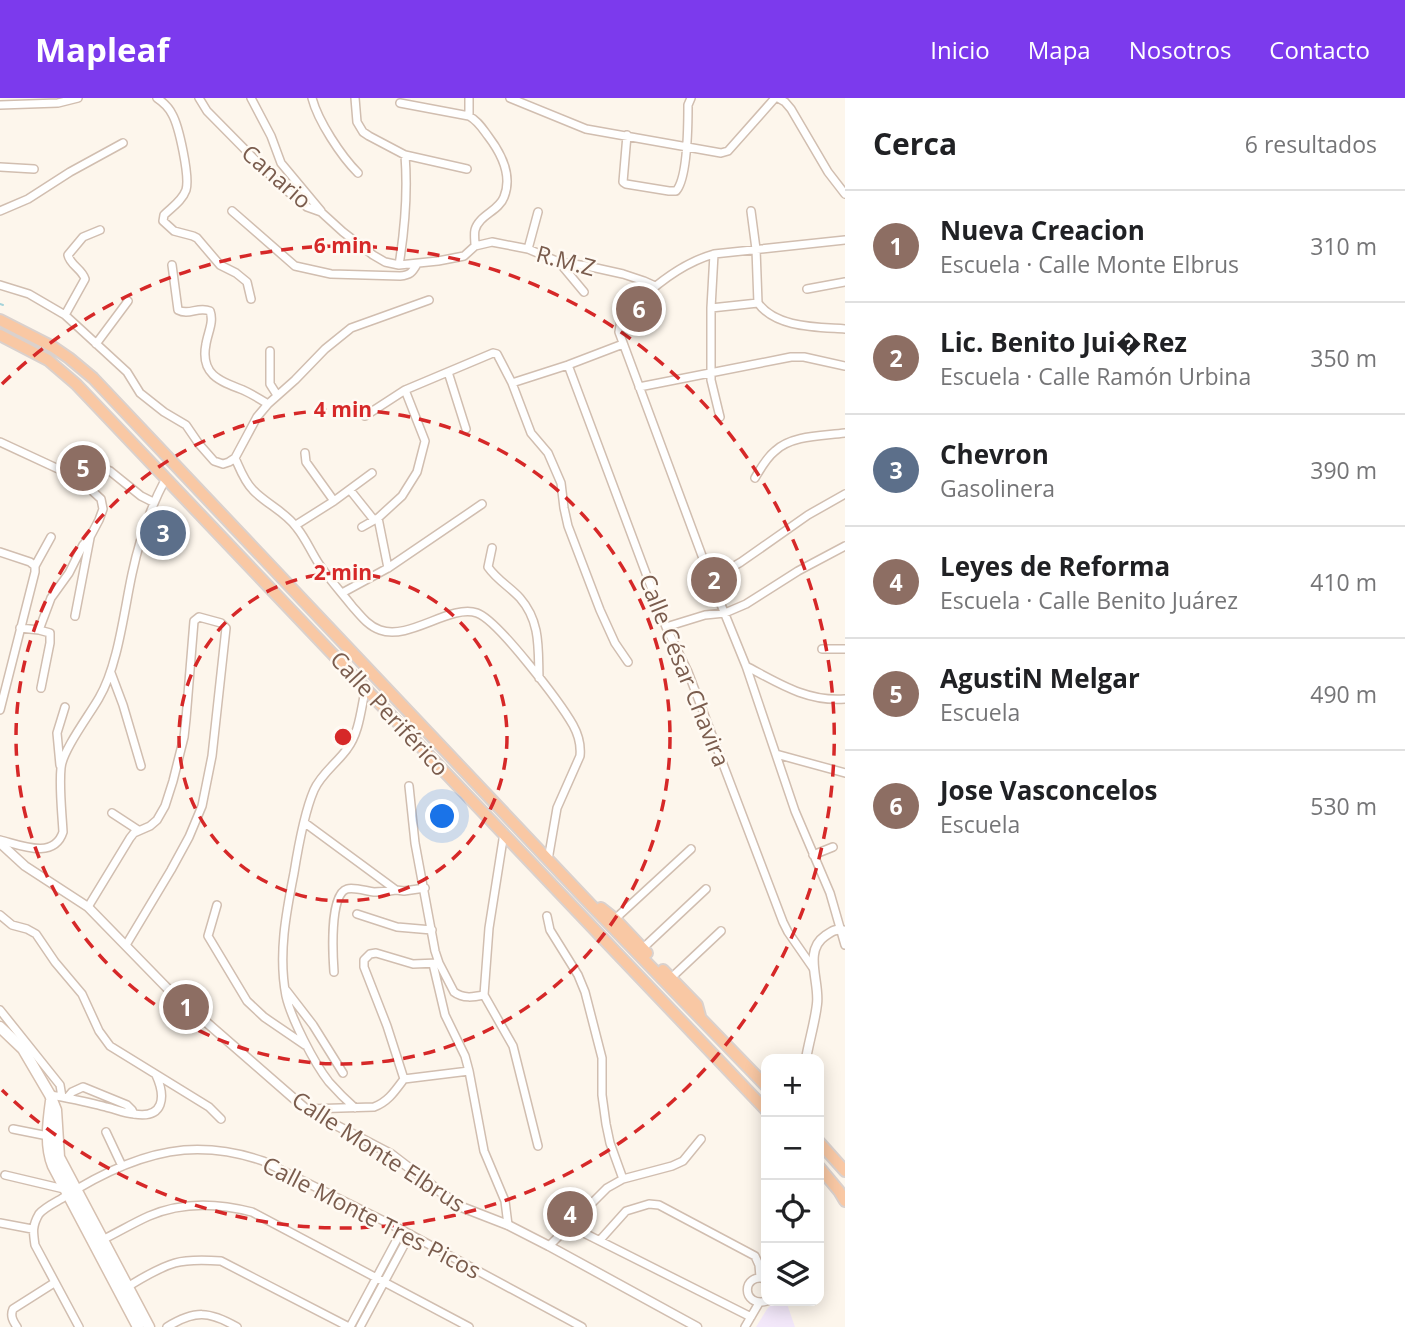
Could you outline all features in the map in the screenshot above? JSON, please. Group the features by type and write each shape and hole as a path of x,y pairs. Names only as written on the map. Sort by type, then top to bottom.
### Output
{"highway":[{"name":"Calle Periférico","path":"0,320 53,347 93,379 761,1081"},
{"name":"Calle Periférico","path":"0,335 33,351 76,384 761,1105"},
{"path":"591,905 603,909 615,919 697,1005 700,1019"},
{"path":"824,1148 845,1171"},
{"path":"824,1174 845,1201"}],"main road":[{"path":"0,1027 23,1049 51,1098 55,1110 60,1157 69,1191"},
{"path":"51,1098 48,1136 51,1161 98,1242 123,1290 138,1327"},
{"path":"123,1290 149,1327"}],"street":[{"path":"0,105 58,103 78,98"},
{"path":"157,98 173,115 187,170 187,184 181,200 163,215 163,221 174,231 197,238 220,265 247,282 251,299"},
{"name":"Canario","path":"199,98 207,111 280,184 307,207 321,212 343,232 385,262 399,265 438,261 464,256 475,246"},
{"path":"251,98 271,136 281,163 321,212"},
{"path":"312,98 320,119 344,158 358,173"},
{"path":"355,98 357,122 363,132 405,155 467,169"},
{"path":"469,98 469,116"},
{"path":"510,98 523,101 575,126 725,153 776,98 791,109 828,172 845,194"},
{"path":"627,135 623,182 676,191 681,185 687,146 688,105 691,98"},
{"path":"400,103 469,116 500,153 507,173 505,195 501,203 475,229 475,246"},
{"path":"0,211 124,143"},
{"path":"399,265 405,225 405,155"},
{"path":"0,167 34,169"},
{"path":"232,211 295,266 331,274 400,276 409,275 417,264"},
{"path":"751,211 756,249 758,303 772,316 784,321 845,329"},
{"path":"528,249 538,212"},
{"path":"65,315 85,279 68,259 68,255 83,237 100,230"},
{"path":"845,240 714,254 701,258 655,286 624,316 620,325 623,344 746,666 795,811 830,893 843,930 845,945"},
{"name":"R.M.Z","path":"475,246 492,242 528,249 559,262 587,265 655,286"},
{"path":"714,254 711,373 720,417"},
{"path":"559,262 584,292"},
{"path":"172,265 178,310 186,313 204,309 212,315 205,354 211,373 219,380 268,404"},
{"path":"807,289 845,282"},
{"path":"0,285 29,294 65,315 127,372 140,393 186,425 214,461 223,464 235,458 257,417 268,404 351,328 429,300"},
{"path":"96,344 128,301"},
{"path":"711,308 758,303"},
{"path":"512,383 623,344"},
{"path":"270,351 270,384 278,395"},
{"path":"365,416 405,390 497,354 512,383 531,433 548,453 561,483 565,518 600,610 615,643 628,662"},
{"path":"639,387 791,357 845,366"},
{"name":"Calle César Chavira","path":"568,365 666,627 688,672 783,922 813,968"},
{"path":"448,372 467,429"},
{"path":"362,527 376,519 402,496 413,480 425,442 405,390"},
{"path":"755,478 776,449 803,439 845,433"},
{"path":"0,442 75,475 101,499 103,505 99,520 69,573 51,598 38,630"},
{"path":"305,453 306,462 334,501"},
{"path":"235,458 248,484 296,525 319,564 367,623 379,630 390,632 465,612 477,613 502,632 539,679 574,727 581,747 580,756 557,808 548,860"},
{"path":"75,475 106,469 153,502"},
{"path":"296,525 372,474"},
{"path":"61,766 111,673 133,571 153,502 166,478"},
{"path":"350,489 376,519 388,568"},
{"path":"711,580 808,515 845,494"},
{"path":"342,593 388,568 482,505"},
{"path":"0,710 35,566 51,537"},
{"path":"75,616 90,537"},
{"path":"666,627 705,615 725,613 759,597 798,571 845,546"},
{"path":"492,548 488,567 495,577 520,597 537,628 539,679"},
{"path":"0,552 35,566"},
{"path":"88,907 130,838 157,820 165,806 186,719 194,621 199,618 224,625 226,628 212,756 202,806 171,870 126,945"},
{"path":"20,628 50,633 41,688"},
{"path":"822,649 845,649"},
{"path":"746,666 798,693 825,700 845,699"},
{"path":"111,673 141,766"},
{"path":"355,1108 330,1082 307,1046 292,1013 285,989 283,949 297,854 312,794 352,741 366,687"},
{"path":"0,841 39,849 55,845 60,840 63,832 57,733 65,707"},
{"path":"776,754 845,773"},
{"path":"409,786 413,825 445,1015 465,1056 484,1151 505,1200 508,1225"},
{"path":"112,813 138,831"},
{"path":"305,823 396,890"},
{"path":"504,833 489,928 484,995 513,1046 538,1146"},
{"name":"Calle Monte Elbrus","path":"0,841 25,866 88,907 167,988 307,1110 391,1154 459,1206 508,1225 697,1327"},
{"path":"813,855 833,848"},
{"path":"615,919 691,849"},
{"path":"334,972 334,926 342,892 348,888 379,892 425,888"},
{"path":"642,949 706,889"},
{"path":"217,905 208,936 241,992 264,1017 307,1046"},
{"path":"357,914 397,927 432,930"},
{"path":"0,915 12,925 36,934 82,994 106,1041 209,1107 220,1119"},
{"path":"547,916 550,930 578,975 585,992 602,1058 602,1095 608,1133 623,1179"},
{"path":"807,1054 817,1006 813,952 821,938 834,930 843,930"},
{"path":"671,978 721,931"},
{"path":"404,1079 364,967 364,960 370,954 376,953 413,964 436,964"},
{"path":"436,964 458,995 484,995"},
{"path":"285,989 313,1025 342,1073"},
{"path":"0,1010 60,1085 65,1097"},
{"path":"307,1110 367,1108 383,1104 404,1079 469,1071"},
{"path":"51,1098 65,1097 134,1114 152,1114 159,1106 162,1094 156,1074"},
{"path":"65,1097 77,1089 87,1088 127,1105 134,1114"},
{"path":"13,1129 48,1136"},
{"path":"106,1132 122,1166"},
{"path":"549,1246 607,1188 623,1179 683,1161 701,1139"},
{"name":"Calle Monte Tres Picos","path":"32,1229 41,1212 69,1191 122,1166 164,1153 187,1150 207,1149 247,1155 410,1234 582,1327"},
{"path":"5,1175 69,1191"},
{"path":"600,1240 626,1211 649,1204 659,1205 750,1253 758,1260 761,1271"},
{"path":"98,1242 166,1210 197,1205 226,1206 252,1212 469,1327"},
{"path":"0,1223 32,1229 34,1245 79,1327"},
{"path":"123,1290 175,1263 220,1261 349,1327 402,1230"},
{"path":"582,1232 751,1317"},
{"path":"360,1327 410,1234"},
{"path":"761,1278 752,1280 747,1292 751,1299 761,1302"},
{"path":"17,1327 12,1318 13,1309 54,1283"},
{"path":"745,1327 761,1304"},
{"path":"167,1327 182,1318 202,1314 222,1319 237,1327"}],"shaded area":[{"path":"770,1306 788,1306 795,1327 756,1327"}],"place":[{"name":"Jose Vasconcelos","path":"639,309"},
{"name":"AgustiN Melgar","path":"83,468"},
{"name":"Chevron","path":"163,533"},
{"name":"Lic. Benito Jui�Rez","path":"714,580"},
{"name":"Nueva Creacion","path":"186,1007"},
{"name":"Leyes de Reforma","path":"570,1214"}]}
